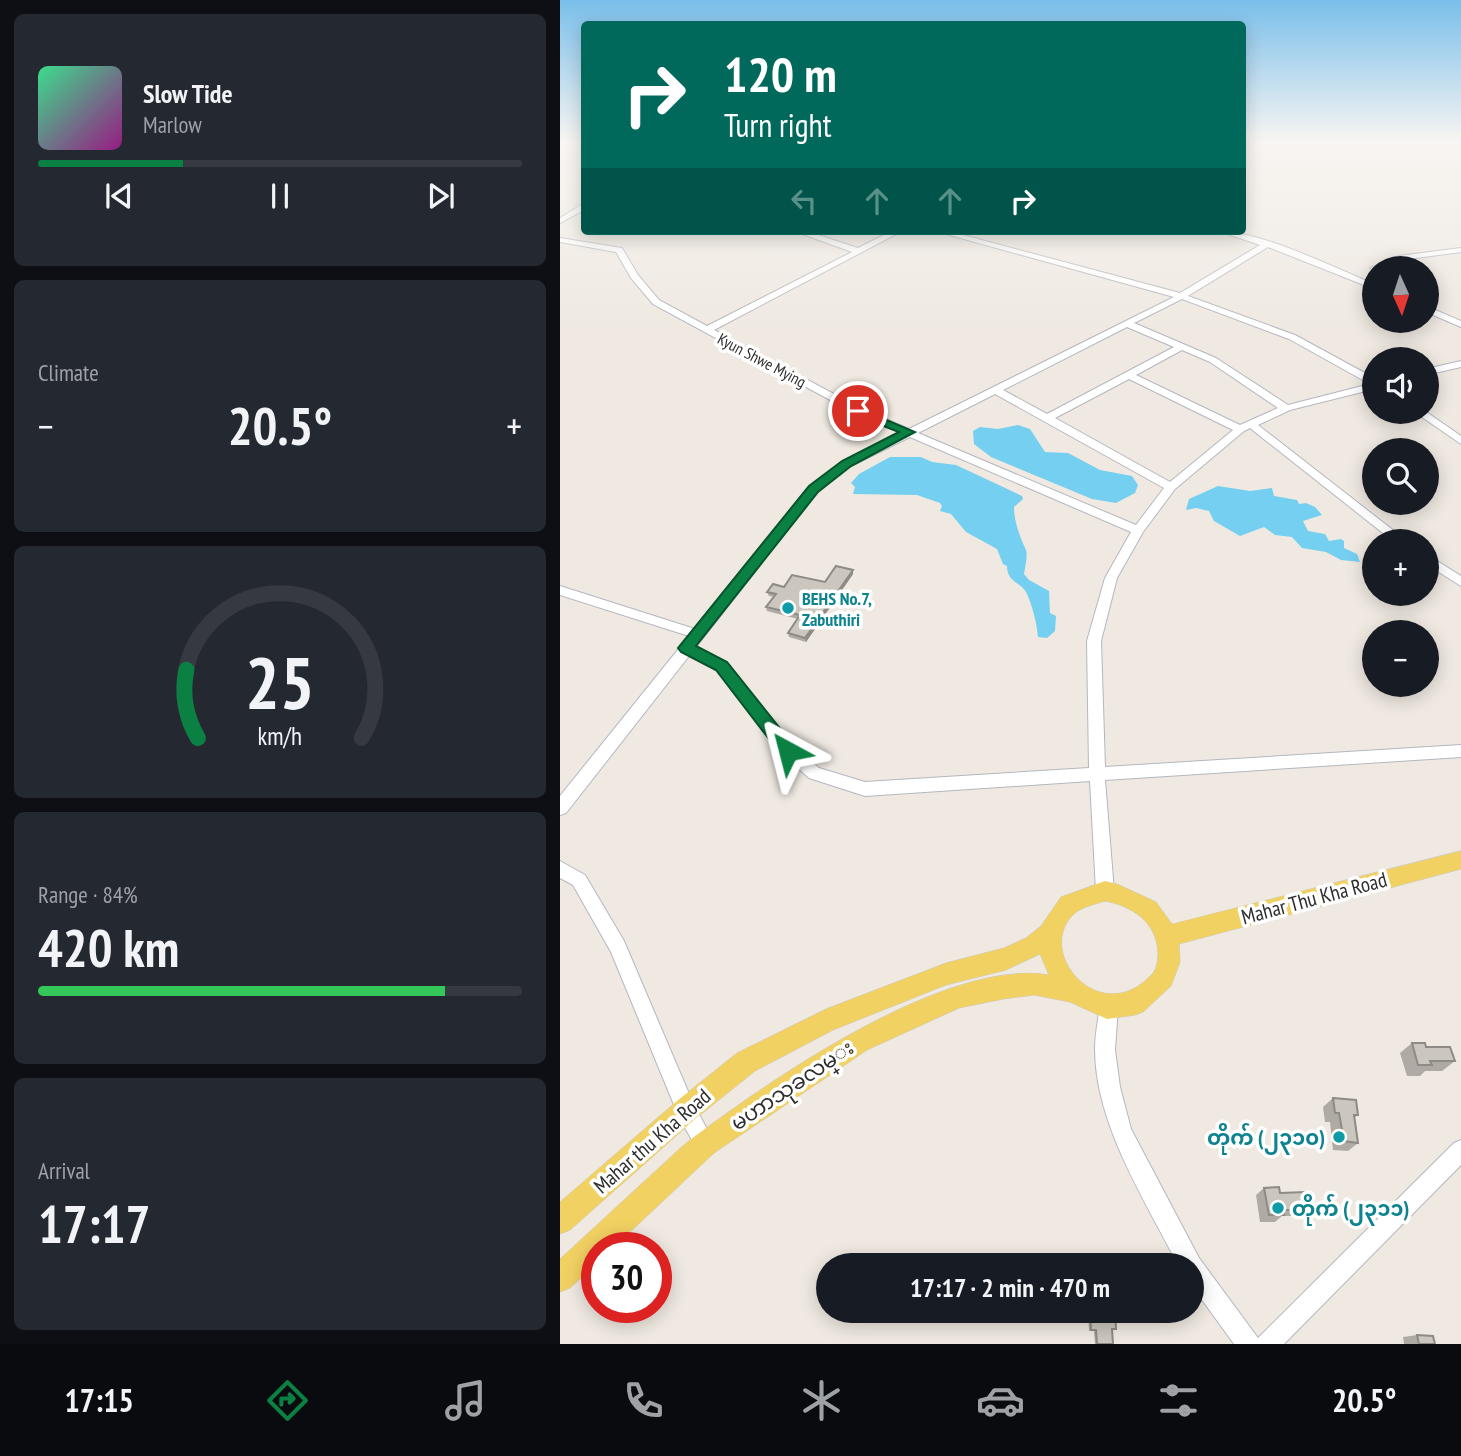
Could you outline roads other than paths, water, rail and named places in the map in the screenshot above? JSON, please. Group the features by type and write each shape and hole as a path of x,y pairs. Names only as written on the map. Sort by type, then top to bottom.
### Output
{"main road":[{"name":"Mahar Thu Kha Road","path":"1167,936 1461,860"},
{"path":"1105,891 1136,899 1160,922 1167,936 1170,957 1164,977 1151,994 1132,1004 1095,1004 1070,990 1061,980 1050,956 1051,931 1058,915 1071,902 1087,894 1105,891"},
{"name":"မဟာသုခလမ္း","path":"746,1062 826,1021 946,974 1006,959 1034,946 1051,931"},
{"name":"မဟာသုခလမ္း","path":"560,1278 705,1144 858,1041 906,1018 958,998 1003,987 1034,984 1070,990"},
{"name":"Mahar thu Kha Road","path":"560,1220 686,1110 746,1062"}],"street":[{"path":"560,221 581,209"},
{"path":"810,235 858,251"},
{"path":"706,330 890,235"},
{"path":"953,235 1180,298 1282,332 1362,377"},
{"path":"1237,235 1267,243 1362,282"},
{"name":"Kyun Shwe Mying","path":"560,240 619,250 634,276 656,302 858,411 1138,530"},
{"path":"560,808 814,489 847,464 1180,298 1267,243"},
{"path":"1414,256 1461,250"},
{"path":"1353,278 1362,274"},
{"path":"1439,315 1461,324"},
{"path":"1128,324 1213,360 1286,408"},
{"path":"1047,418 1181,347"},
{"path":"1439,370 1461,364"},
{"path":"1129,375 1246,427 1385,529"},
{"path":"1105,891 1097,775 1094,641 1111,578 1138,530 1171,487 1246,427 1286,408 1362,387"},
{"path":"996,390 1171,487"},
{"path":"1437,424 1461,441"},
{"path":"1439,567 1461,582"},
{"path":"560,590 697,634"},
{"path":"686,648 721,666 788,751 814,773 865,789 1461,751"},
{"path":"560,869 579,880 618,947 686,1110 705,1144"},
{"path":"1109,1006 1105,1050 1110,1087 1122,1132 1182,1253"},
{"path":"1267,1344 1461,1150"},
{"path":"1204,1284 1248,1344"}],"water":[{"path":"1018,425 1030,429 1045,452 1068,453 1100,470 1132,476 1138,485 1135,493 1116,503 1092,499 991,457 974,444 973,431 980,427 998,429"},
{"path":"890,457 921,457 932,462 956,465 1022,496 1023,499 1014,507 1016,524 1027,552 1024,574 1029,580 1049,591 1050,613 1056,616 1055,631 1047,638 1038,637 1026,592 1011,579 997,549 966,532 951,514 940,511 940,503 917,495 853,494 855,487 851,483 859,474"},
{"path":"1218,486 1250,491 1272,488 1274,496 1315,507 1322,515 1303,521 1308,531 1325,534 1329,541 1341,539 1344,541 1344,548 1357,554 1360,562 1341,560 1326,552 1302,548 1292,537 1275,535 1264,527 1240,536 1214,521 1209,511 1196,508 1186,510 1189,499"}],"place":[{"name":"BEHS No.7, Zabuthiri","path":"788,608"},
{"name":"တိုက် (၂၃၁၀)","path":"1339,1137"},
{"name":"တိုက် (၂၃၁၁)","path":"1278,1208"}]}
